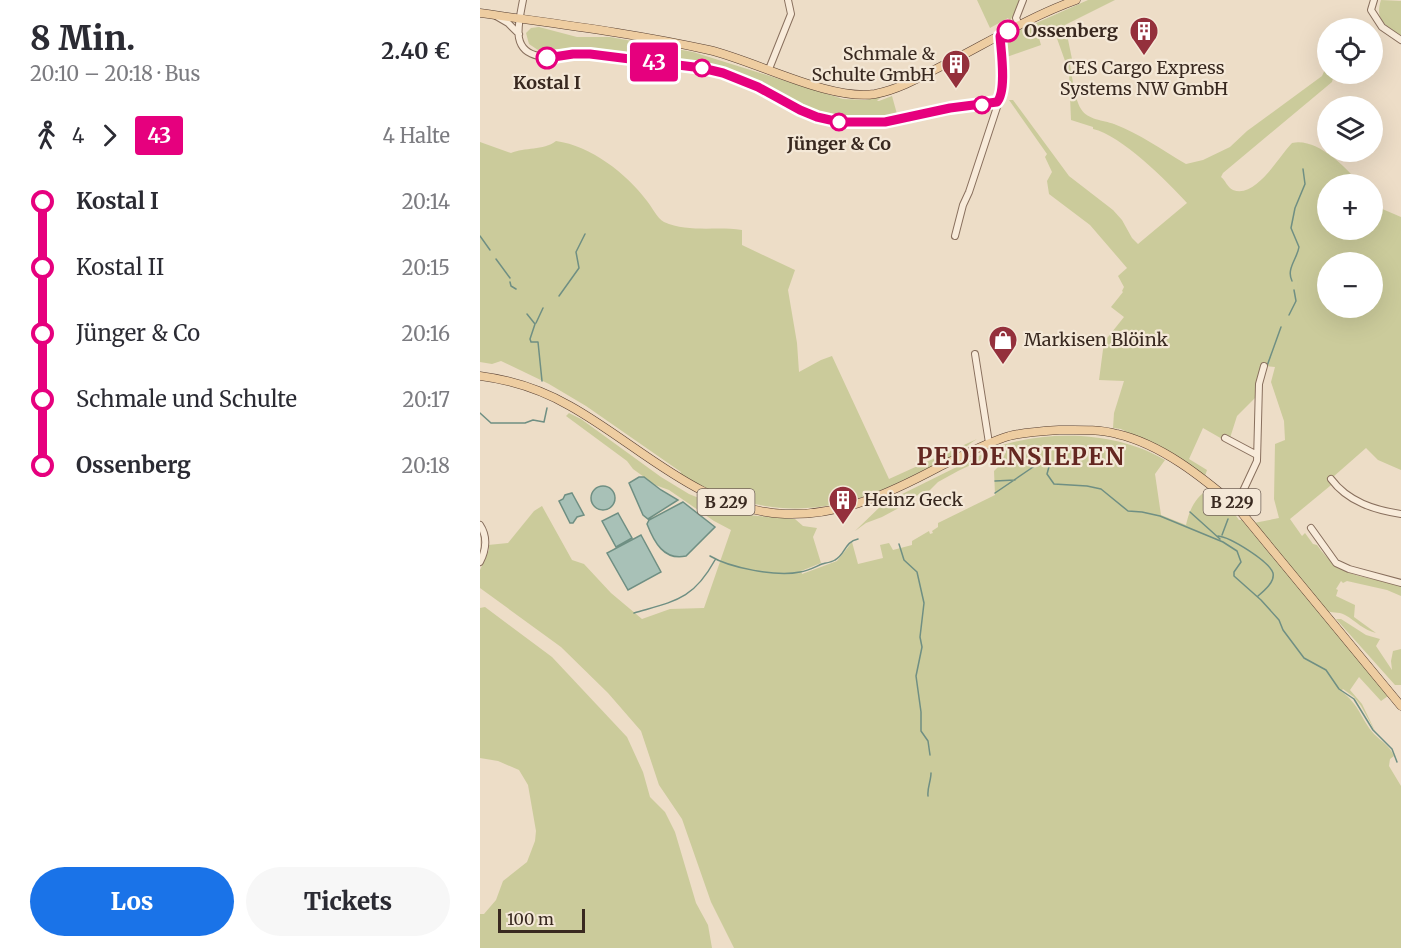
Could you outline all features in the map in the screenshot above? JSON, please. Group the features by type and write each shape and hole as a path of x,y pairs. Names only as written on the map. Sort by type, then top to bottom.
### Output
{"main road":[{"path":"480,13 647,37 712,51 839,93 864,95 888,91 914,80 1019,25 1076,0"},
{"name":"B 229","path":"480,376 528,387 569,405 656,465 693,487 749,509 784,514 816,513 862,503 905,485 989,443 1030,432 1077,430 1118,434 1140,441 1213,486 1236,506 1401,706"}],"street":[{"path":"523,0 520,41 527,50 540,56 590,54 702,68 723,73 758,87 817,117 839,122 885,122 950,108 994,104 999,101"},
{"path":"769,69 791,14 788,0"},
{"path":"1019,25 1016,18 1023,0"},
{"path":"1374,0 1371,10 1382,27 1401,40"},
{"path":"493,15 508,23 519,34"},
{"path":"955,236 999,101 1002,65 1000,36"},
{"path":"975,354 989,443"},
{"path":"1236,506 1257,461 1259,384 1264,366"},
{"path":"1225,438 1257,455"},
{"path":"1331,479 1365,506 1401,514"},
{"path":"480,525 486,541 480,562"},
{"path":"1311,528 1336,563 1349,569 1401,583"}],"green space":[{"path":"977,0 1021,0 1010,21 1008,18 990,28"},
{"path":"1088,0 1115,0 1065,25 1072,59 1069,60 1075,92 1081,109 1096,119 1133,132 1186,164 1203,160 1230,147 1247,131 1317,80 1317,84 1330,84 1221,177 1233,190 1242,191 1258,183 1292,143 1311,144 1317,147 1317,162 1338,162 1351,174 1317,174 1317,240 1383,240 1383,209 1401,217 1401,470 1378,460 1366,448 1333,477 1336,481 1290,519 1302,536 1305,533 1335,565 1354,574 1401,586 1401,596 1387,590 1347,581 1343,583 1341,581 1336,589 1338,590 1336,596 1355,605 1354,617 1376,633 1367,630 1349,617 1326,610 1254,523 1279,518 1274,499 1275,444 1285,440 1284,421 1271,382 1275,367 1266,366 1260,393 1237,416 1230,438 1224,440 1203,428 1189,459 1207,470 1205,476 1186,463 1121,429 1113,428 1114,413 1124,381 1099,380 1104,342 1124,317 1111,307 1123,292 1124,287 1118,276 1127,268 1090,225 1049,194 1047,181 1052,172 1045,157 1047,154 1009,100 1013,100 1069,176 1113,210 1138,244 1187,203 1130,149 1093,127 1071,120 1069,72 1055,33 1039,38 1041,45 1004,58 1003,41 1007,36"},
{"path":"1381,0 1401,1 1401,36 1383,22 1379,7"},
{"path":"539,27 577,37 610,37 693,52 843,99 865,100 881,97 877,101 879,101 892,96 897,114 859,117 826,113 795,102 761,86 762,83 726,68 689,60 586,48 538,50 529,44 526,33 531,28"},
{"path":"556,141 582,149 607,162 629,181 664,222 683,227 742,230 742,245 795,270 788,290 797,343 799,372 832,356 889,479 977,439 936,464 883,489 853,500 824,506 796,508 768,506 739,500 710,490 679,475 681,472 586,406 549,384 501,361 492,364 480,362 480,142 511,153 545,146"},
{"path":"569,413 689,494 747,515 795,519 803,526 817,528 813,537 821,563 801,571 802,574 837,561 852,542 858,564 883,558 880,545 889,543 893,550 912,545 912,541 929,531 930,534 933,533 938,523 995,495 994,471 1006,452 1002,445 1042,437 1085,436 1127,444 1165,460 1155,474 1161,515 1186,525 1191,510 1200,496 1208,490 1218,495 1239,520 1242,520 1388,696 1381,701 1359,677 1350,690 1362,704 1376,733 1354,697 1343,689 1341,691 1352,701 1369,728 1394,756 1390,759 1389,766 1401,786 1401,948 734,948 711,902 682,819 659,785 641,731 608,693 561,647 480,588 480,570 489,550 488,545 508,543 534,511 542,506 572,560 584,564 611,593 642,619 670,609 704,608 731,530 669,490 655,485 633,469 627,461 566,416"},
{"path":"989,451 983,459 938,482 930,490 919,494 908,503 866,523 855,531 884,503"},
{"path":"485,607 552,657 627,737 643,772 650,797 665,812 675,832 696,903 708,925 712,948 480,948 480,914 484,914 496,900 503,881 527,862 535,841 536,831 528,785 519,770 498,761 480,758 480,608"},
{"path":"1336,619 1341,619 1366,635 1380,639 1376,646 1392,670 1393,651 1401,649 1401,685 1395,685"}],"shaded area":[{"path":"639,477 644,477 678,500 648,519 643,515 629,483"},
{"path":"603,486 612,489 615,498 612,507 603,510 594,507 591,498 594,489"},
{"path":"572,493 584,515 570,523 559,501 565,495"},
{"path":"683,502 715,527 686,556 678,557 661,549 647,524 649,520"},
{"path":"618,513 632,538 616,547 602,521"},
{"path":"641,535 661,572 628,590 607,553"}],"waterway":[{"path":"1292,281 1290,272 1299,247 1291,228 1295,208 1305,184 1303,169"},
{"path":"559,296 579,268 576,252 585,234"},
{"path":"480,236 490,250"},
{"path":"496,259 510,278"},
{"path":"510,282 511,286 516,289"},
{"path":"1289,315 1296,301 1294,290"},
{"path":"536,323 543,308"},
{"path":"527,314 535,324 530,339 531,342 538,342 542,381"},
{"path":"1267,366 1281,327"},
{"path":"480,413 491,423 525,423 533,420 544,422 547,408"},
{"path":"995,493 1036,465 1046,461 1050,463 1047,474 1054,484 1101,489 1128,511 1160,516 1223,542 1237,551 1241,562 1234,576 1279,620 1283,630 1304,658 1326,670 1339,689 1354,699 1373,730 1392,749 1397,762"},
{"path":"995,481 1015,480"},
{"path":"1190,512 1220,539"},
{"path":"1222,535 1228,519"},
{"path":"1218,536 1248,550 1270,568 1273,573 1272,580 1258,596"},
{"path":"710,556 729,564 754,570 790,573 806,571 834,561 847,545 858,539"},
{"path":"899,544 904,560 917,572 924,603 920,637 922,647 916,676 921,731 928,741 930,755"},
{"path":"634,613 682,597 699,583 715,560"},
{"path":"928,796 931,773"}],"bus line":[{"name":"43","path":"547,58 590,54 702,68 723,73 758,87 817,117 839,122 877,123 950,108 994,104 999,101 1002,65 1000,36 1008,31"}],"place":[{"name":"Ossenberg","path":"1008,31"},
{"name":"CES Cargo Express Systems NW GmbH","path":"1144,56"},
{"name":"Kostal I","path":"547,58"},
{"name":"Schmale & Schulte GmbH","path":"956,90"},
{"name":"Jünger & Co","path":"839,122"},
{"name":"Markisen Blöink","path":"1003,366"},
{"name":"Heinz Geck","path":"843,526"}],"district":[{"name":"PEDDENSIEPEN","path":"1021,457"}]}
